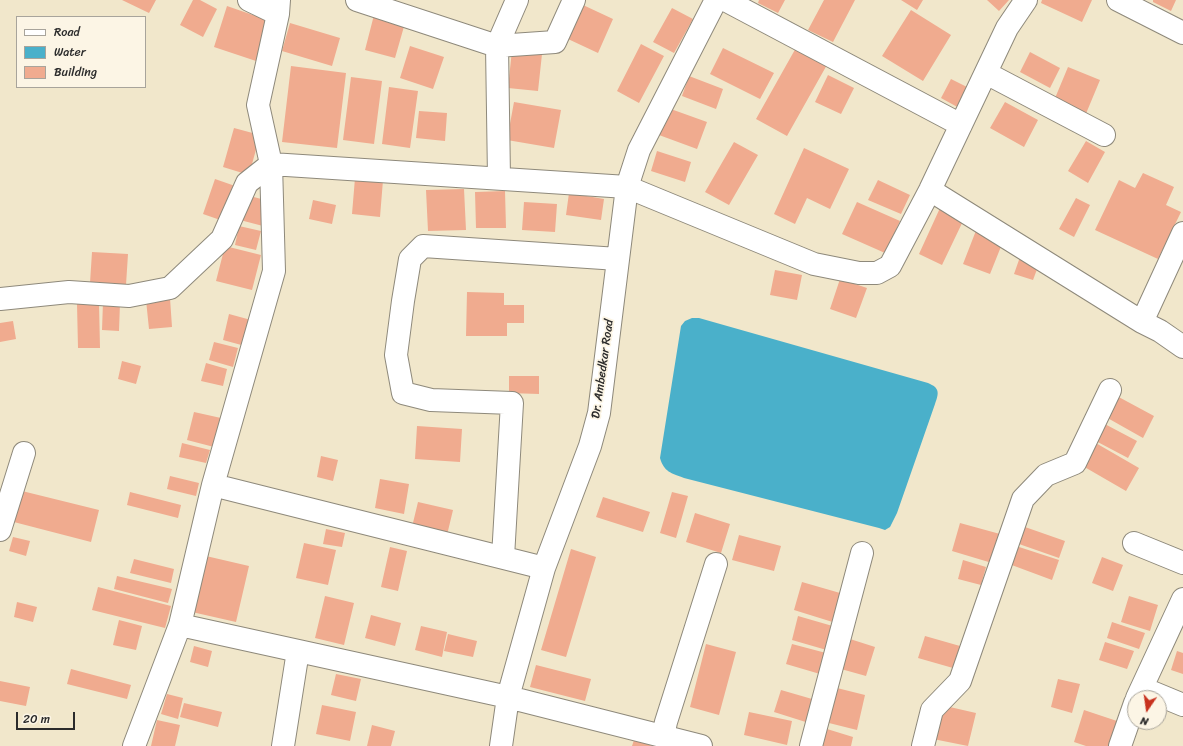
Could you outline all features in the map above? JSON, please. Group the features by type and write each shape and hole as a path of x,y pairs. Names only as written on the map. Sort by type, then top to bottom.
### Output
{"street":[{"path":"134,746 180,624 213,485 274,271 271,164 258,105 279,7 249,0"},
{"path":"357,0 396,6 497,46 555,42 574,0"},
{"path":"498,178 497,46 517,0"},
{"name":"Dr. Ambedkar Road","path":"501,746 508,697 544,568 590,446 599,413 627,187 639,150 716,0"},
{"path":"725,0 961,125"},
{"path":"0,299 69,292 129,296 170,288 222,239 247,183 271,164 627,187 814,264 859,272 877,273 890,266 930,190 1007,28 1026,0"},
{"path":"1118,0 1183,33"},
{"path":"986,73 1104,135"},
{"path":"930,190 1142,322 1160,331 1183,347"},
{"path":"1142,322 1183,233"},
{"path":"503,557 512,403 431,400 403,393 396,355 410,259 423,246 618,259"},
{"path":"923,746 932,710 960,681 1023,499 1046,475 1075,463 1110,390"},
{"path":"0,530 24,453"},
{"path":"213,485 544,568"},
{"path":"1134,543 1183,563"},
{"path":"811,746 862,553"},
{"path":"664,736 666,722 716,564"},
{"path":"1141,690 1183,598"},
{"path":"180,624 508,697 701,746"},
{"path":"283,746 298,651"},
{"path":"1167,702 1183,705"},
{"path":"1120,746 1127,727"}],"water":[{"path":"692,318 699,318 928,383 937,389 938,394 936,400 897,513 890,527 885,530 684,478 666,469 660,458 681,326 685,321"}],"building":[{"path":"122,0 156,0 149,13"},
{"path":"193,0 200,0 217,9 203,37 180,25"},
{"path":"759,0 785,0 778,13 758,3"},
{"path":"824,0 855,0 833,42 808,30"},
{"path":"901,0 923,0 917,10"},
{"path":"987,0 1009,0 999,11"},
{"path":"1042,0 1092,0 1082,22 1041,3"},
{"path":"1153,0 1176,0 1171,11 1153,2"},
{"path":"583,5 613,19 598,53 568,39"},
{"path":"227,6 273,22 259,62 214,47"},
{"path":"672,8 693,19 674,53 653,42"},
{"path":"911,10 951,35 923,81 882,56"},
{"path":"374,15 405,23 395,58 365,50"},
{"path":"290,23 340,38 332,66 282,51"},
{"path":"641,44 664,56 639,103 617,91"},
{"path":"410,46 444,57 433,89 400,78"},
{"path":"797,46 828,63 787,136 756,119"},
{"path":"723,48 774,73 760,99 710,74"},
{"path":"512,50 542,54 538,91 508,88"},
{"path":"1030,52 1060,68 1050,88 1020,72"},
{"path":"291,66 346,73 337,148 282,142"},
{"path":"1068,67 1100,80 1085,116 1053,103"},
{"path":"828,75 854,88 841,114 815,102"},
{"path":"689,76 723,89 716,109 682,96"},
{"path":"351,77 382,81 374,144 343,140"},
{"path":"951,79 971,89 961,109 941,98"},
{"path":"389,87 418,91 410,148 382,144"},
{"path":"514,102 561,110 554,148 507,140"},
{"path":"1005,102 1038,120 1024,147 990,128"},
{"path":"668,108 707,122 697,149 659,135"},
{"path":"419,111 447,113 445,141 416,138"},
{"path":"234,128 260,135 249,175 223,167"},
{"path":"1086,141 1105,152 1088,183 1068,171"},
{"path":"734,142 758,155 729,205 705,192"},
{"path":"804,148 849,169 830,209 807,198 795,224 774,214"},
{"path":"657,151 691,162 685,182 651,171"},
{"path":"1143,173 1174,187 1166,205 1181,212 1158,259 1095,230 1119,180 1135,188"},
{"path":"355,178 383,180 380,217 352,214"},
{"path":"215,179 238,187 226,222 203,214"},
{"path":"878,180 910,195 901,214 868,200"},
{"path":"464,189 466,230 428,231 426,190"},
{"path":"505,191 506,228 476,228 475,192"},
{"path":"569,193 604,199 601,220 566,215"},
{"path":"246,195 269,201 263,226 240,220"},
{"path":"1076,198 1090,205 1074,237 1059,229"},
{"path":"313,200 336,205 332,224 309,219"},
{"path":"524,202 557,204 555,232 522,230"},
{"path":"857,202 900,221 885,253 842,234"},
{"path":"940,208 964,219 942,265 919,254"},
{"path":"239,226 261,231 256,250 235,245"},
{"path":"977,228 1004,239 990,274 963,264"},
{"path":"225,246 261,255 252,290 216,281"},
{"path":"92,252 128,254 126,285 90,283"},
{"path":"1020,257 1039,264 1033,280 1014,274"},
{"path":"775,270 802,275 797,300 770,295"},
{"path":"840,279 867,288 856,318 830,309"},
{"path":"467,292 504,293 504,305 524,305 524,323 507,323 507,336 466,336"},
{"path":"170,298 172,327 149,329 146,300"},
{"path":"103,302 120,303 119,331 102,330"},
{"path":"99,303 100,348 78,348 77,304"},
{"path":"229,314 251,320 245,346 223,340"},
{"path":"13,321 16,339 0,342 0,323"},
{"path":"214,342 238,348 233,367 209,360"},
{"path":"122,361 141,366 136,384 118,379"},
{"path":"206,363 227,369 223,386 201,381"},
{"path":"509,376 539,376 539,394 509,393"},
{"path":"1115,395 1154,416 1143,438 1104,416"},
{"path":"194,412 221,418 214,447 187,440"},
{"path":"1101,422 1137,441 1128,458 1092,439"},
{"path":"417,426 462,429 460,462 415,459"},
{"path":"1094,442 1139,468 1126,491 1081,465"},
{"path":"182,443 210,450 206,463 179,457"},
{"path":"321,456 338,460 333,481 317,477"},
{"path":"170,476 199,483 196,496 167,489"},
{"path":"380,479 409,484 404,514 375,508"},
{"path":"18,490 99,510 91,542 10,521"},
{"path":"130,492 181,505 178,518 127,505"},
{"path":"672,492 688,496 676,538 660,533"},
{"path":"603,497 650,512 643,532 596,517"},
{"path":"418,502 453,510 447,535 412,527"},
{"path":"695,513 730,524 721,553 686,542"},
{"path":"960,523 1000,534 992,563 952,551"},
{"path":"1025,527 1065,541 1059,558 1019,544"},
{"path":"326,529 345,533 342,547 323,544"},
{"path":"739,535 781,546 774,571 732,560"},
{"path":"13,537 30,541 26,556 9,551"},
{"path":"304,543 336,550 328,585 296,578"},
{"path":"1016,546 1059,560 1052,580 1009,564"},
{"path":"390,547 407,551 398,591 381,587"},
{"path":"571,549 596,557 566,657 541,650"},
{"path":"206,556 249,566 236,622 192,612"},
{"path":"1102,557 1123,565 1113,591 1092,583"},
{"path":"134,559 174,569 171,583 130,573"},
{"path":"963,560 986,567 981,585 958,579"},
{"path":"117,576 172,589 168,603 114,589"},
{"path":"802,582 847,595 839,624 794,610"},
{"path":"98,587 171,606 165,628 92,610"},
{"path":"325,596 354,603 344,645 315,638"},
{"path":"1129,596 1158,605 1150,631 1121,622"},
{"path":"17,602 37,607 33,622 14,617"},
{"path":"371,615 401,623 395,646 365,638"},
{"path":"798,616 836,627 830,651 792,640"},
{"path":"119,620 142,626 136,650 113,645"},
{"path":"1112,622 1145,633 1139,649 1107,638"},
{"path":"421,626 447,632 442,657 415,650"},
{"path":"448,634 477,641 473,657 444,651"},
{"path":"925,636 960,646 953,668 918,658"},
{"path":"850,639 875,647 866,676 841,669"},
{"path":"1105,642 1134,651 1127,669 1099,660"},
{"path":"706,644 736,652 719,715 690,707"},
{"path":"792,644 826,653 820,674 786,664"},
{"path":"194,646 212,651 208,667 190,662"},
{"path":"1177,651 1183,653 1183,674 1171,670"},
{"path":"536,665 591,679 585,701 530,687"},
{"path":"71,669 131,685 127,699 67,684"},
{"path":"336,674 361,679 356,701 331,695"},
{"path":"1058,679 1080,684 1072,713 1051,707"},
{"path":"0,681 30,687 26,706 0,701"},
{"path":"837,688 865,695 857,730 829,723"},
{"path":"781,690 819,701 812,724 774,712"},
{"path":"167,694 183,698 178,719 161,714"},
{"path":"184,703 222,712 218,727 180,717"},
{"path":"322,705 356,712 350,741 316,734"},
{"path":"941,705 976,713 968,746 933,739"},
{"path":"1084,710 1117,721 1109,746 1086,746 1074,742"},
{"path":"749,712 792,721 787,745 744,735"},
{"path":"157,720 180,725 175,746 151,746"},
{"path":"372,725 395,731 391,746 367,746"},
{"path":"827,729 853,737 851,746 822,746"},
{"path":"634,740 653,746 632,746"}]}
